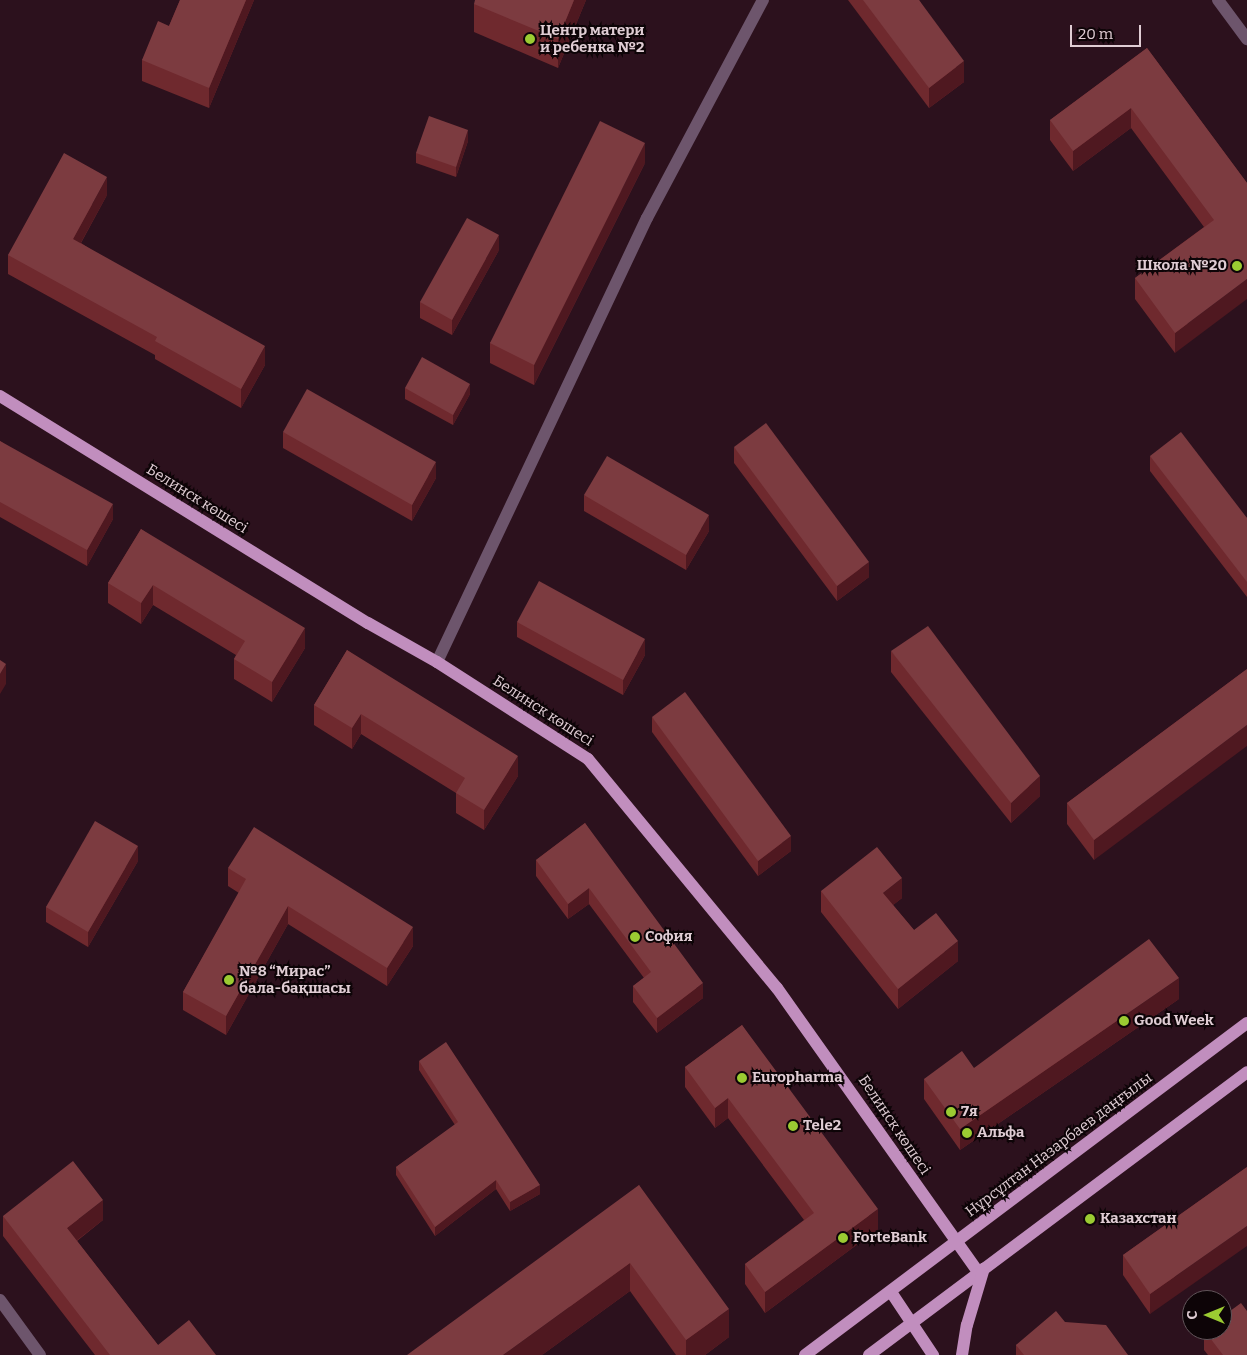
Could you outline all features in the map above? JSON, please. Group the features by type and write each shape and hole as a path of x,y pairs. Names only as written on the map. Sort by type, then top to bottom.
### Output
{"main road":[{"name":"Белинск көшесі","path":"0,396 368,623 437,662 588,759 777,988 863,1106 955,1243 982,1271"},
{"name":"Нұрсұлтан Назарбаев даңғылы","path":"805,1355 1247,1022"},
{"path":"869,1355 1247,1072"},
{"path":"962,1355 967,1325 982,1271"},
{"path":"890,1292 933,1355"}],"street":[{"path":"437,662 647,218 763,0"},
{"path":"1218,0 1247,39"},
{"path":"0,1300 40,1355"}],"building":[{"path":"180,0 246,0 209,88 142,60 158,21 169,26"},
{"path":"475,0 574,0 558,39 474,4"},
{"path":"863,0 919,0 964,61 929,88"},
{"path":"1147,48 1247,183 1247,279 1175,333 1135,278 1214,220 1131,108 1073,151 1050,120"},
{"path":"429,116 468,130 456,167 416,153"},
{"path":"600,121 645,143 534,365 490,343"},
{"path":"64,153 107,177 73,239 265,346 241,389 155,341 157,337 8,255"},
{"path":"467,218 499,235 452,320 420,302"},
{"path":"422,357 470,384 453,415 405,388"},
{"path":"307,389 436,462 412,505 283,432"},
{"path":"766,423 869,562 837,586 734,447"},
{"path":"1181,432 1247,518 1247,582 1150,456"},
{"path":"0,441 113,504 87,550 0,502"},
{"path":"607,456 709,515 686,555 584,495"},
{"path":"141,529 305,628 272,682 234,659 245,641 153,585 141,603 108,583"},
{"path":"539,581 645,639 623,680 517,622"},
{"path":"928,626 1040,776 1011,803 891,651"},
{"path":"347,650 518,756 484,810 456,793 465,778 361,714 352,728 314,705"},
{"path":"0,660 6,664 0,674"},
{"path":"1247,669 1247,725 1094,840 1067,803"},
{"path":"685,692 791,836 758,861 652,717"},
{"path":"95,821 138,846 88,932 46,907"},
{"path":"585,823 703,983 657,1018 633,986 651,972 589,888 568,904 536,860"},
{"path":"254,827 413,927 387,968 288,906 226,1016 183,992 246,879 228,868"},
{"path":"877,847 902,878 883,893 914,930 936,913 958,941 898,989 821,891"},
{"path":"1149,939 1179,978 960,1129 924,1079 962,1051 974,1068"},
{"path":"742,1025 878,1209 765,1292 745,1264 814,1213 728,1098 715,1108 685,1067"},
{"path":"446,1042 540,1185 510,1202 496,1180 435,1227 396,1167 458,1122 419,1061"},
{"path":"73,1161 103,1200 67,1228 158,1345 189,1320 216,1355 110,1355 3,1216"},
{"path":"1247,1167 1247,1226 1150,1294 1123,1255"},
{"path":"639,1185 729,1309 686,1340 630,1263 503,1355 407,1355"},
{"path":"1241,1303 1247,1311 1247,1355 1223,1355 1212,1340 1232,1340 1232,1310"},
{"path":"1056,1311 1065,1322 1106,1325 1128,1355 1024,1355 1016,1345"}],"place":[{"name":"Центр матери и ребенка №2","path":"530,39"},
{"name":"Школа №20","path":"1237,266"},
{"name":"София","path":"635,937"},
{"name":"№8 “Мирас” бала-бақшасы","path":"229,980"},
{"name":"Good Week","path":"1124,1021"},
{"name":"Europharma","path":"742,1078"},
{"name":"7я","path":"951,1112"},
{"name":"Tele2","path":"793,1126"},
{"name":"Альфа","path":"967,1133"},
{"name":"Казахстан","path":"1090,1219"},
{"name":"ForteBank","path":"843,1238"}]}
